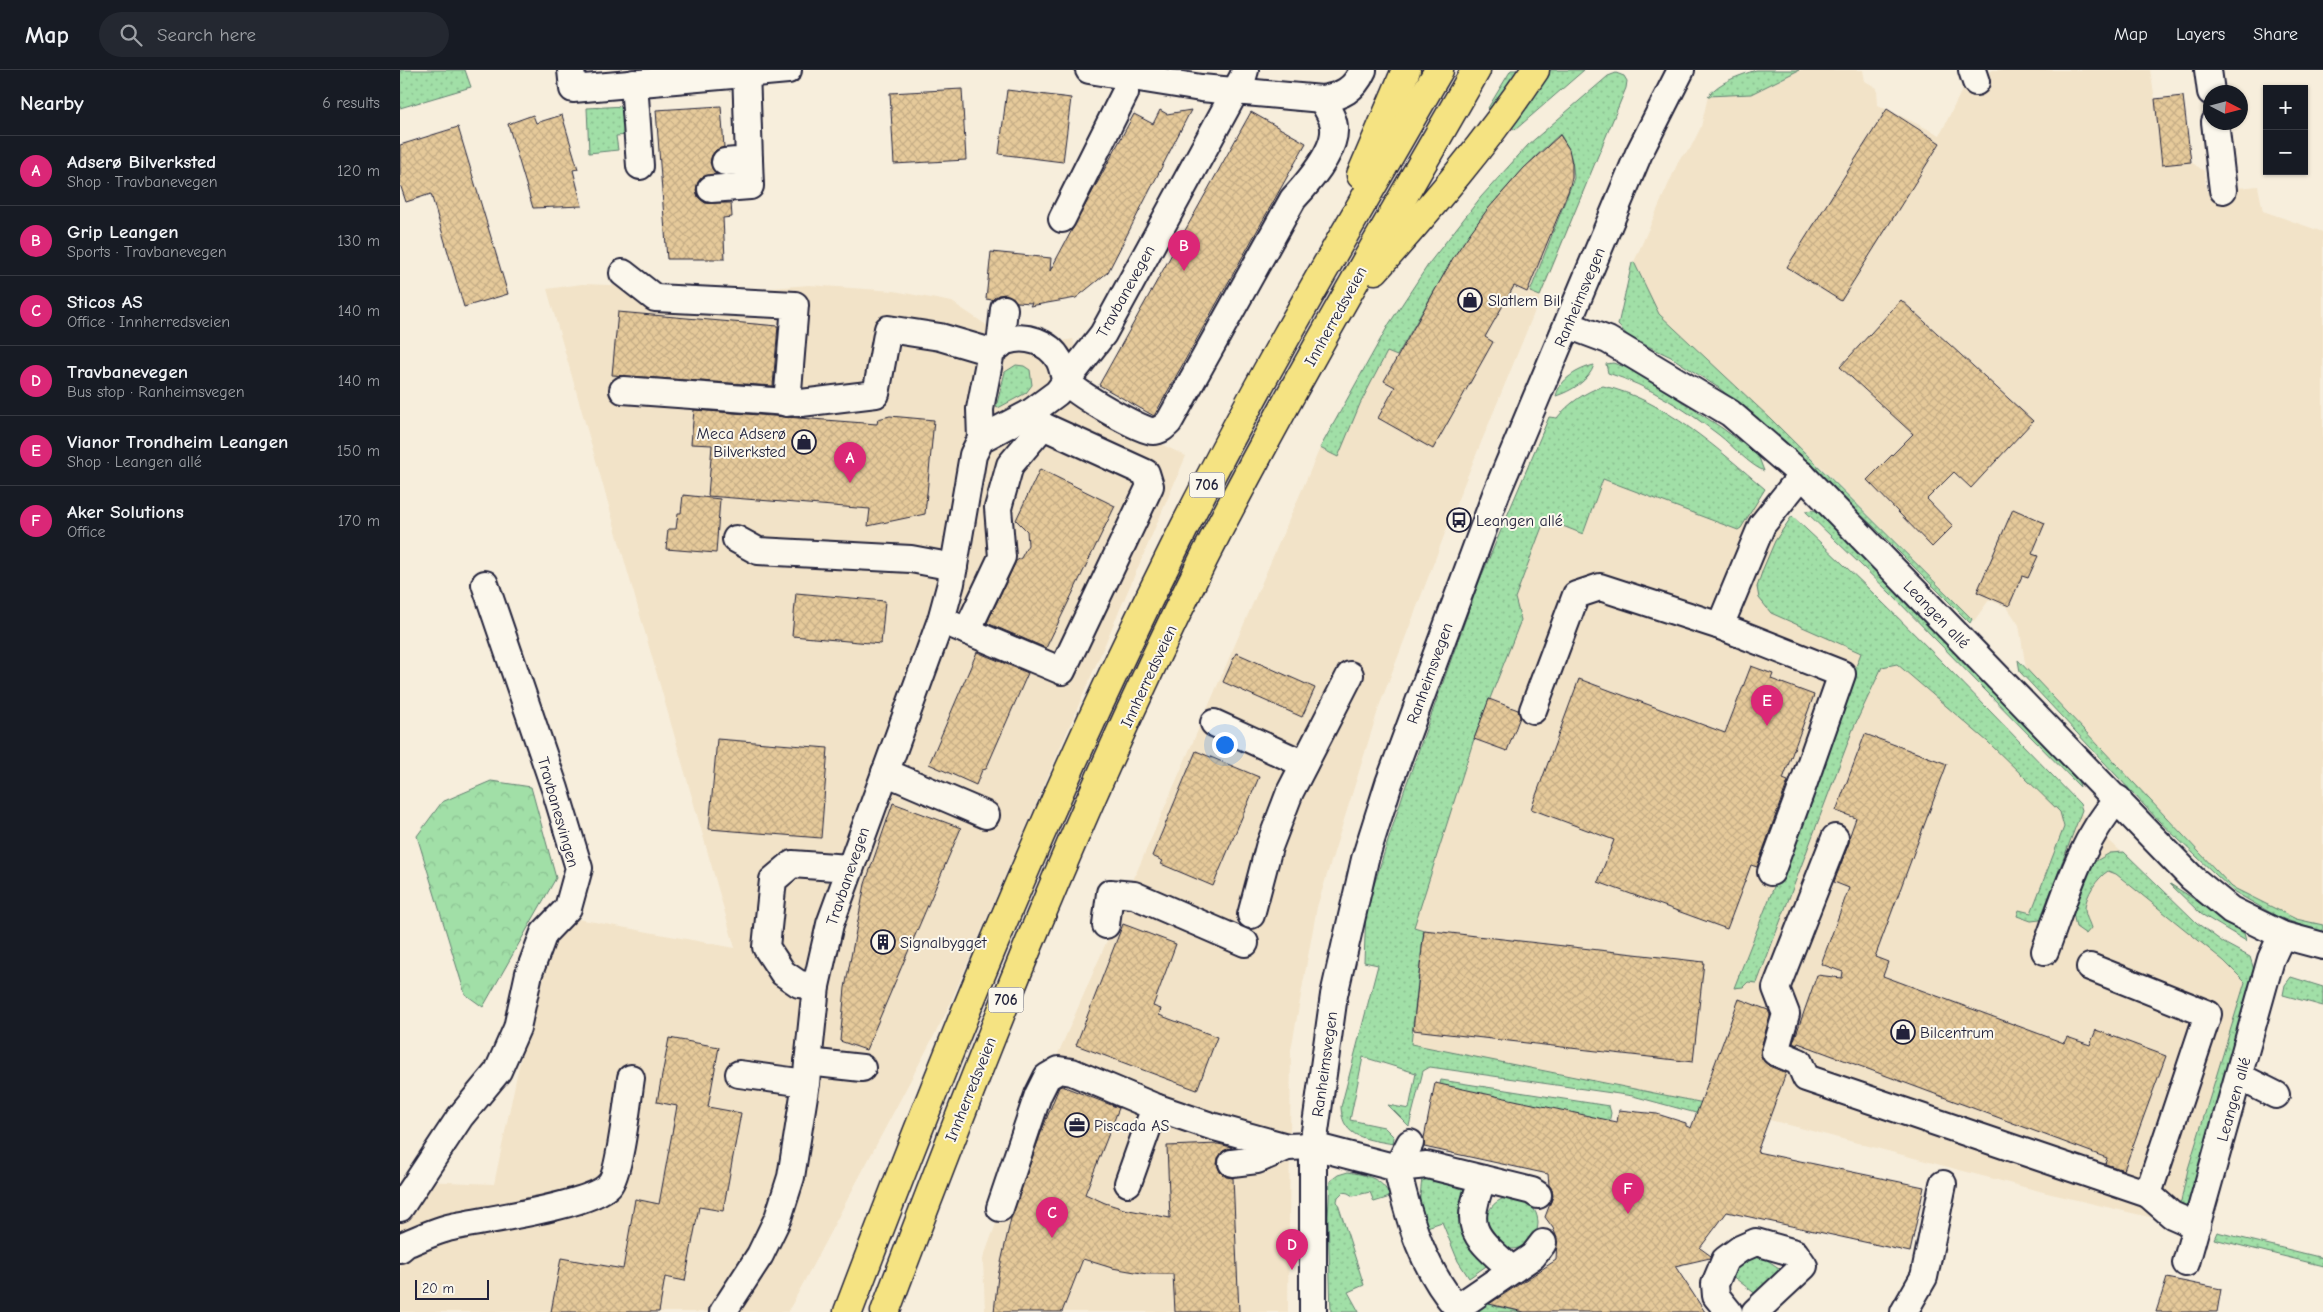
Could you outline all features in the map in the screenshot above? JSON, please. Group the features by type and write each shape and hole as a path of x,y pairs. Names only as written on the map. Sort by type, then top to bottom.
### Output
{"highway":[{"name":"706","path":"1310,296 1406,70"},
{"name":"Innherredsveien","path":"848,1312 984,965 1111,678 1175,546 1310,296 1439,70"},
{"name":"Innherredsveien","path":"885,1312 967,1094 1083,819 1140,692 1203,560 1337,312 1476,70"},
{"name":"706","path":"1337,312 1436,202 1502,119 1535,70"},
{"name":"706","path":"833,1312 888,1208"}],"street":[{"path":"572,79 634,83 746,71 788,70"},
{"path":"1089,70 1125,80 1240,81 1322,99 1340,97 1350,89 1362,70"},
{"name":"Ranheimsvegen","path":"1313,1312 1313,1146 1336,987 1365,859 1389,782 1496,494 1639,153 1681,70"},
{"path":"2208,70 2210,85"},
{"path":"711,189 750,186 737,161 746,71"},
{"path":"1062,219 1125,80"},
{"name":"Travbanevegen","path":"981,439 1036,420 1103,334 1240,81"},
{"path":"634,83 640,166"},
{"path":"624,390 801,403 876,394 888,329 940,337 996,349 1005,341 1022,338 1046,344 1059,360 1067,382 1098,404 1142,428 1153,431 1162,429 1169,422 1293,199 1310,181 1331,145 1334,128 1322,99"},
{"path":"2216,130 2223,190"},
{"path":"623,274 656,298 796,305 787,402"},
{"name":"Travbanevegen","path":"723,1312 760,1255 778,1218 791,1177 807,1072 816,986 830,924 849,868 942,620 954,567 967,482 973,455 981,439 980,410 1004,309"},
{"name":"Leangen allé","path":"1568,325 1608,340 1730,412 1802,475 2118,799 2192,878 2231,910 2282,935 2323,946"},
{"path":"942,620 970,638 1062,671 1150,486 1146,473 1036,420 1010,465 998,508 1002,557 970,638"},
{"path":"1720,626 1762,526 1802,475"},
{"path":"736,539 758,551 910,560 954,567"},
{"name":"Travbanesvingen","path":"400,1208 460,1117 498,1071 518,1028 529,973 544,933 568,908 579,868 555,789 485,584"},
{"path":"1533,710 1576,595 1600,587 1720,626 1842,674 1804,785 1771,872"},
{"path":"1251,915 1269,847 1290,792 1350,675"},
{"path":"1214,723 1304,764"},
{"path":"885,772 914,774 986,816"},
{"path":"2045,951 2075,870 2102,817 2118,799"},
{"path":"1835,838 1776,988 1786,1014 1775,1052 1799,1062 1806,1078 2148,1194 2172,1215 2197,1226"},
{"path":"816,986 799,984 783,973 766,947 773,880 792,864 849,868"},
{"path":"1106,925 1110,893 1134,895 1245,943"},
{"name":"Leangen allé","path":"2186,1263 2240,1077 2271,959 2282,935"},
{"path":"2090,966 2208,1014 2148,1194"},
{"path":"740,1074 862,1068"},
{"path":"1000,1208 1038,1095 1047,1077 1059,1070 1072,1072 1155,1107 1212,1126 1287,1147 1313,1146 1397,1168 1427,1165 1532,1191 1538,1195"},
{"path":"2240,1077 2276,1095"},
{"path":"400,1249 406,1244 450,1227 500,1219 588,1198 610,1185 616,1168 631,1078"},
{"path":"1128,1182 1155,1107"},
{"path":"1410,1143 1397,1168 1408,1218 1427,1263 1453,1309 1533,1256 1543,1243"},
{"path":"1232,1163 1257,1160 1287,1147"},
{"path":"1482,1179 1471,1215 1479,1239 1512,1270"},
{"path":"1904,1312 1924,1277 1943,1184"},
{"path":"1729,1312 1716,1296 1715,1284 1725,1260 1740,1249 1756,1242 1796,1252 1804,1266 1755,1312"}],"shaded area":[{"path":"1799,70 1863,70 1865,81 1877,88 1878,105 1940,135 1962,90 1993,70 2150,70 2155,99 2191,162 2204,171 2207,191 2258,186 2263,211 2323,232 2323,925 2296,919 2232,887 2026,669 2019,625 2007,607 1989,600 1974,621 1818,464 1658,314 1634,262 1680,158 1690,149 1701,127 1708,96 1751,94"},
{"path":"1616,73 1624,76 1627,81 1626,88 1458,499 1380,704 1317,907 1291,1050 1288,1312 985,1312 983,1259 1058,1054 1320,448 1389,324 1430,262 1481,197 1528,145 1608,76"},
{"path":"582,284 748,290 809,285 894,291 952,302 1000,334 1057,342 1073,339 1088,409 1186,456 946,1013 788,1312 400,1312 400,1180 494,1184 551,914 735,948 547,289"},
{"path":"1566,426 1748,492 2229,956 2255,966 2183,1225 2043,1192 1709,1104 1368,1036"}],"green space":[{"path":"400,70 465,70 471,87 400,108"},
{"path":"1511,70 1523,70 1494,113 1488,108"},
{"path":"1544,70 1584,70 1515,130 1507,123"},
{"path":"1756,70 1799,70 1751,94 1708,96 1718,86"},
{"path":"1616,73 1624,76 1627,81 1626,88 1540,296 1530,292 1574,178 1570,155 1560,134 1509,185 1468,238 1432,294 1397,356 1387,352 1360,404 1338,457 1320,448 1389,324 1430,262 1481,197 1528,145 1608,76"},
{"path":"626,106 629,135 616,136 618,150 589,153 587,108"},
{"path":"1634,262 1659,314 1771,419 1972,619 1970,623 1871,524 1757,419 1719,388 1671,357 1629,337 1618,325 1632,263"},
{"path":"1613,363 1634,370 1722,428 1758,455 1764,471 1680,407 1652,391 1608,373 1606,364"},
{"path":"1016,365 1024,366 1030,370 1032,385 1026,393 998,408 996,407 1005,372"},
{"path":"1594,365 1584,381 1556,396 1561,385 1570,376"},
{"path":"1603,386 1648,402 1669,414 1710,443 1765,489 1738,530 1603,479 1583,534 1545,519 1515,598 1521,620 1474,739 1414,927 1424,930 1411,1044 1709,1104 1707,1116 1633,1096 1430,1067 1423,1071 1409,1126 1388,1105 1409,1109 1416,1073 1363,1057 1350,1120 1384,1127 1394,1137 1393,1144 1366,1139 1358,1136 1346,1126 1342,1118 1341,1107 1378,965 1364,962 1366,910 1404,791 1479,582 1549,417 1557,418 1578,399 1590,391"},
{"path":"1813,510 1824,514 2077,775 2080,787 1890,593 1805,511"},
{"path":"1792,516 1938,658 2080,804 2082,810 2040,920 2031,921 2017,916 2019,910 2031,913 2064,827 2060,812 1988,742 1897,664 1882,667 1853,729 1757,983 1748,982 1743,987 1734,988 1779,874 1861,653 1771,613 1759,598 1757,587 1763,569 1775,541"},
{"path":"2018,660 2232,887 2296,919 2323,925 2323,933 2278,917 2233,891 2159,821 2020,672"},
{"path":"491,781 531,787 556,878 483,1007 465,994 417,836 442,802"},
{"path":"2124,852 2197,923 2224,943 2250,957 2255,973 2188,1213 2177,1204 2181,1201 2188,1169 2245,982 2224,961 2116,874 2108,871 2093,887 2087,898 2085,908 2091,928 2086,934 2076,927 2073,913 2089,865 2110,853"},
{"path":"2170,884 2244,933 2246,941 2201,914"},
{"path":"2291,977 2323,987 2323,1006 2283,995 2285,985"},
{"path":"1441,1080 1609,1106 1611,1113 1609,1123 1439,1087"},
{"path":"1348,1172 1373,1178 1383,1186 1390,1197 1374,1202 1370,1192 1353,1196 1343,1192 1338,1197 1337,1201 1364,1285 1348,1292 1359,1312 1331,1312 1328,1218 1330,1181 1338,1175"},
{"path":"1427,1174 1464,1182 1492,1262 1469,1278 1458,1261 1442,1222 1424,1228 1419,1206 1422,1178"},
{"path":"1507,1197 1517,1197 1531,1204 1538,1218 1538,1228 1531,1242 1517,1249 1507,1249 1497,1245 1490,1238 1486,1228 1486,1218 1490,1208 1497,1201"},
{"path":"2217,1232 2323,1258 2323,1266 2214,1239"},
{"path":"1758,1254 1782,1270 1757,1295 1727,1272 1731,1263"},
{"path":"1495,1300 1494,1306 1524,1312 1476,1312 1477,1305"}],"building":[{"path":"962,89 966,160 894,164 890,93"},
{"path":"1007,90 1071,98 1063,162 999,154"},
{"path":"2183,96 2191,162 2162,165 2155,99"},
{"path":"721,106 724,147 716,150 712,155 710,163 716,174 702,177 698,182 696,190 698,197 705,203 731,203 732,217 723,218 725,259 667,259 656,110"},
{"path":"1887,109 1940,143 1841,301 1787,267"},
{"path":"1160,110 1167,114 1191,110 1108,272 1076,298 1030,306 1032,303 1017,302 1006,294 998,295 992,300 986,299 991,252 1051,258 1050,271 1134,114 1153,124"},
{"path":"1251,112 1306,143 1154,416 1099,385"},
{"path":"533,115 536,123 562,115 578,169 573,170 582,206 533,208 508,124"},
{"path":"458,127 508,294 464,307 431,194 406,202 400,184 400,145"},
{"path":"1560,135 1569,149 1572,164 1572,178 1568,192 1527,292 1514,286 1485,337 1493,342 1433,449 1378,418 1395,387 1384,381 1453,258 1470,233 1487,210 1524,168"},
{"path":"1901,300 2033,421 1971,488 1954,472 1927,499 1953,526 1932,547 1867,480 1913,434 1840,367"},
{"path":"618,312 778,326 773,386 612,375"},
{"path":"694,410 877,424 878,419 890,416 934,420 925,514 868,526 870,509 708,496 712,445 691,444"},
{"path":"1040,469 1115,506 1046,648 987,623 1016,561 1021,558 1028,545 1027,531 1016,520"},
{"path":"683,495 720,499 716,553 666,549 668,529 676,529 678,513 681,513"},
{"path":"2013,509 2045,523 2032,554 2038,556 2028,578 2022,576 2009,606 1977,592"},
{"path":"796,593 885,601 881,644 792,636"},
{"path":"977,652 1028,673 986,769 982,770 976,785 929,764"},
{"path":"1236,653 1315,688 1302,717 1223,682"},
{"path":"1751,666 1773,674 1771,679 1814,695 1783,779 1788,781 1757,867 1751,865 1727,929 1598,882 1614,840 1531,809 1579,679 1725,733"},
{"path":"1489,699 1518,710 1520,717 1507,751 1474,739"},
{"path":"1865,734 1947,764 1875,957 1888,962 1883,976 2064,1043 2067,1037 2090,1045 2096,1030 2166,1056 2124,1170 2105,1164 2107,1158 1798,1043 1797,1045 1793,1043 1817,975 1842,978 1843,972 1821,964 1849,888 1834,882 1849,843 1856,818 1836,811"},
{"path":"717,739 828,748 821,838 709,829"},
{"path":"1196,751 1259,777 1213,886 1161,864 1163,861 1152,856"},
{"name":"Signalbygget","path":"893,803 961,828 866,1050 840,1041 845,988 865,884"},
{"path":"1123,924 1176,944 1153,1006 1161,1009 1159,1015 1217,1037 1197,1090 1076,1045"},
{"path":"1424,930 1704,962 1693,1062 1413,1030"},
{"path":"1739,999 1768,1010 1770,1015 1760,1055 1769,1066 1786,1073 1757,1152 1924,1187 1910,1252 1727,1212 1700,1248 1711,1256 1710,1258 1675,1266 1705,1312 1524,1312 1489,1304 1556,1260 1557,1238 1545,1217 1553,1196 1552,1189 1549,1185 1548,1174 1424,1147 1424,1138 1435,1083 1617,1122 1619,1110 1657,1114 1686,1123 1686,1126 1691,1128"},
{"path":"669,1038 719,1047 708,1107 741,1113 723,1211 699,1207 685,1281 665,1277 659,1312 551,1312 561,1258 623,1269 635,1199 659,1204 677,1106 657,1102"},
{"path":"1062,1086 1119,1108 1085,1194 1105,1203 1124,1209 1170,1218 1167,1146 1218,1144 1232,1147 1223,1151 1218,1158 1217,1164 1220,1172 1226,1177 1233,1178 1239,1312 1175,1312 1173,1274 1147,1274 1112,1268 1083,1259 1062,1312 994,1312 998,1276 1011,1218 1042,1130 1059,1087"},
{"path":"2167,1278 2221,1289 2217,1312 2156,1312"}],"place":[{"name":"Grip Leangen","path":"1184,271"},
{"name":"Slatlem Bil","path":"1470,300"},
{"name":"Meca Adserø Bilverksted","path":"804,442"},
{"name":"Adserø Bilverksted","path":"850,483"},
{"name":"Leangen allé","path":"1459,520"},
{"name":"Vianor Trondheim Leangen","path":"1767,726"},
{"name":"Signalbygget","path":"883,942"},
{"name":"Bilcentrum","path":"1903,1032"},
{"name":"Piscada AS","path":"1077,1125"},
{"name":"Aker Solutions","path":"1628,1214"},
{"name":"Sticos AS","path":"1052,1238"},
{"name":"Travbanevegen","path":"1292,1270"}]}
